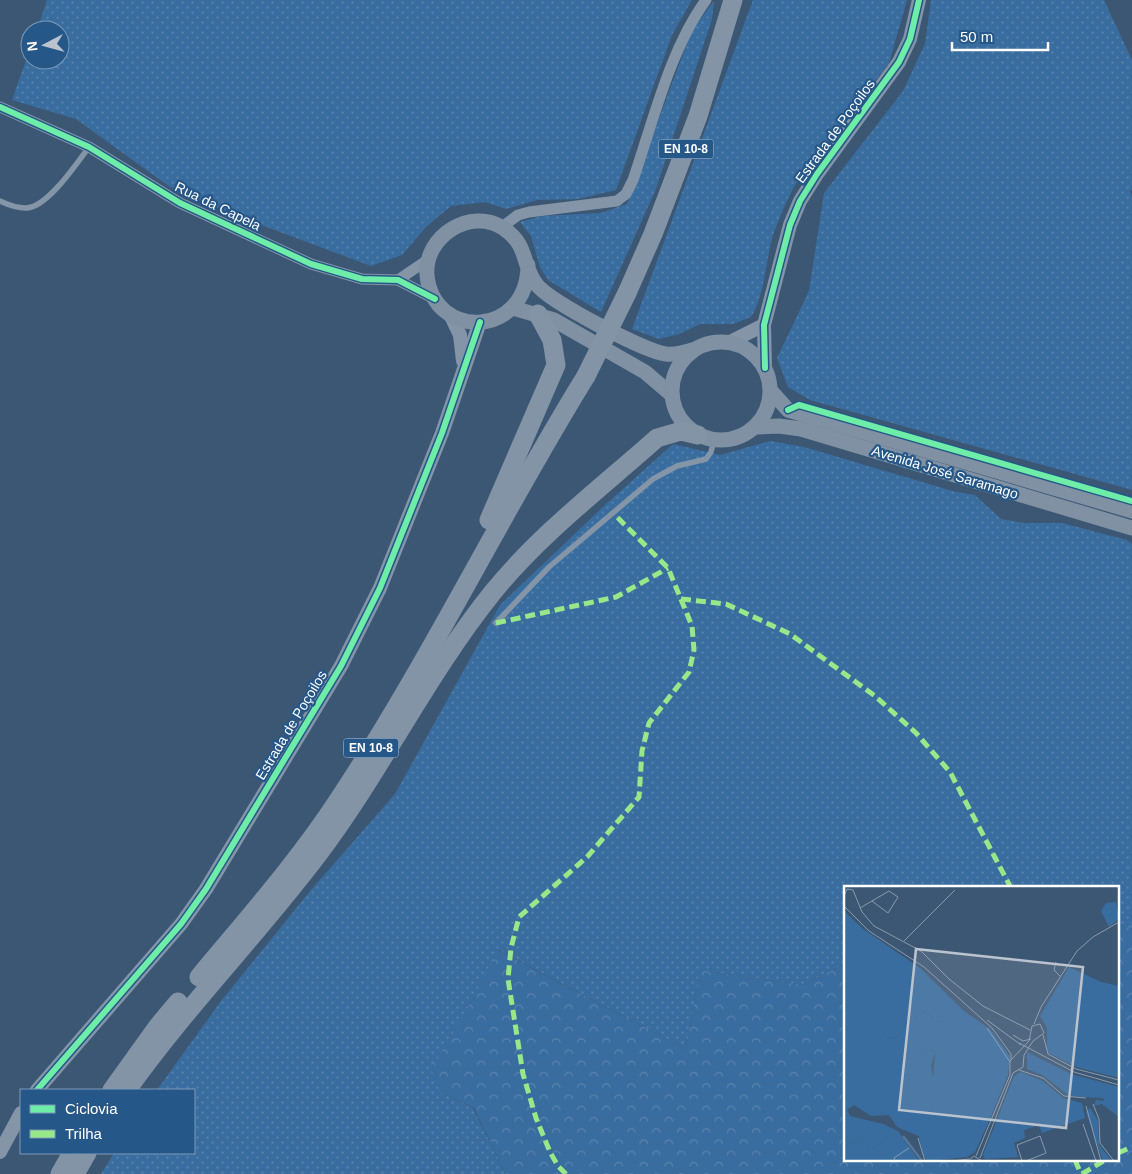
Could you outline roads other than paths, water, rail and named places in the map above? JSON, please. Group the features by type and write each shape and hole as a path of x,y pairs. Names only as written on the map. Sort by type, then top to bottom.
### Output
{"highway":[{"name":"EN 10-8","path":"128,1089 183,1016 277,906 351,808 418,685 541,470 627,293 653,234 698,116 733,0"},
{"path":"418,685 460,582 556,365 556,352 552,340 538,314"},
{"path":"418,685 521,560 657,438 681,431 706,438"},
{"name":"EN 10-8","path":"113,1089 158,1026 294,863 418,685"},
{"path":"60,1174 71,1154"},
{"path":"75,1174 86,1154"}],"main road":[{"name":"Estrada de Poçoilos","path":"480,322 464,321 450,314 436,299 429,287 427,273 429,259 435,245 444,233 457,225 472,221 487,222 502,227"},
{"path":"502,227 514,236 523,249 535,283 549,297 636,345 667,354 695,349 708,343 730,342 754,354 765,368"},
{"path":"480,322 492,320 513,308 525,288 528,265"},
{"path":"513,308 554,320 645,372 672,394"},
{"path":"695,349 678,369 672,394 680,418 706,438 732,440 756,427 767,411 771,391"},
{"name":"Estrada de Poçoilos","path":"765,368 771,391"},
{"name":"Avenida José Saramago","path":"771,391 788,410 1132,511"},
{"name":"Avenida José Saramago","path":"756,427 779,426 802,430 1132,528"}],"street":[{"path":"502,227 518,215 617,202 626,194 633,180 680,43 692,19 706,0"},
{"name":"Estrada de Poçoilos","path":"765,368 764,325 781,252 800,201 899,62 910,39 919,0"},
{"name":"Rua da Capela","path":"0,107 89,147 180,203 310,264 362,278 398,280 436,299"},
{"path":"398,280 429,259"},
{"name":"Estrada de Poçoilos","path":"450,314 460,335 464,372"},
{"name":"Estrada de Poçoilos","path":"38,1089 181,924 211,881 341,666 380,588 464,372 470,347 480,322"},
{"path":"730,342 764,325"},
{"path":"0,1152 20,1115"}],"lane":[{"path":"0,201 10,206 28,208 44,201 89,147"},
{"path":"496,623 549,567 654,479 677,466 706,459 711,452 706,438"}]}
